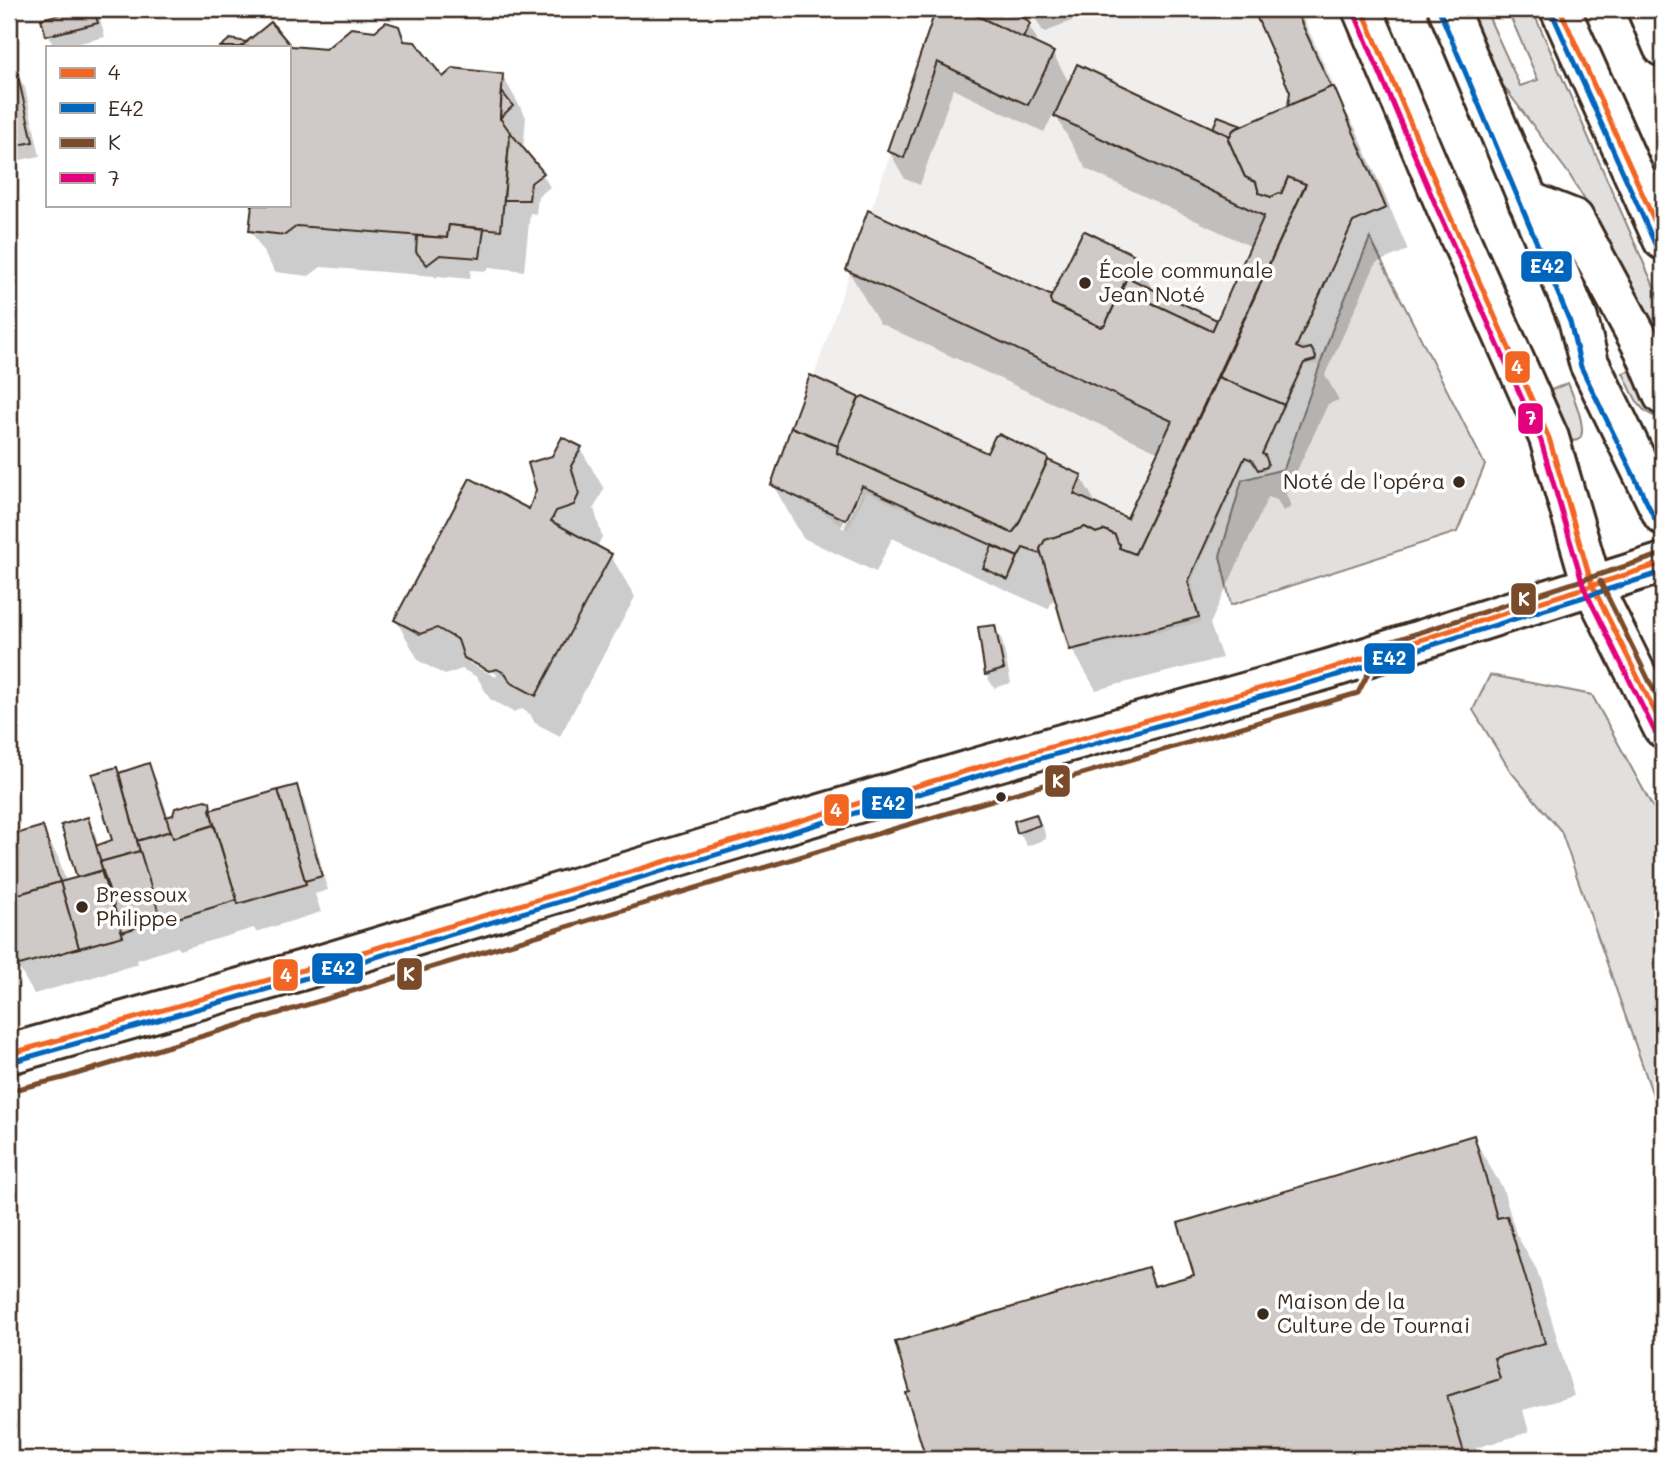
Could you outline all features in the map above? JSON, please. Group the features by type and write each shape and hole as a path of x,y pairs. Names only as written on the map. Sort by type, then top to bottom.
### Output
{"main road":[{"path":"1362,9 1549,438 1592,585 1663,728"},
{"path":"1448,9 1578,319 1589,362 1663,515"},
{"path":"1560,9 1663,240"},
{"path":"1647,9 1663,47"},
{"path":"1528,201 1574,219 1644,349 1663,395"},
{"path":"9,1054 353,956 983,766 1329,670 1663,563"}],"shaded area":[{"name":"École communale Jean Noté","path":"940,9 1300,9 1390,208 1351,220 1298,345 1313,347 1320,364 1300,366 1260,453 1267,473 1246,459 1192,581 1201,622 1067,652 1043,557 1023,549 1012,575 983,567 993,547 866,492 848,530 778,481"},
{"path":"1461,9 1485,9 1520,86 1538,80 1507,9 1532,9 1663,307 1663,327 1650,331 1589,207 1569,174 1493,72"},
{"path":"1370,238 1485,465 1457,532 1231,605 1220,556 1242,480 1284,469 1332,330"},
{"path":"1639,367 1659,412 1657,417 1640,405 1623,373"},
{"path":"1568,383 1581,419 1581,437 1576,440 1567,439 1544,393"},
{"path":"1490,675 1592,695 1663,826 1663,1124 1561,831 1511,772 1473,710"}],"building":[{"path":"72,9 94,9 98,23 46,36 41,19 73,11"},
{"path":"936,9 963,9 1054,52 1028,105 937,62 904,158 887,151"},
{"path":"963,9 1006,9 1026,19 1030,24 1023,38"},
{"path":"1253,9 1295,9 1331,87 1288,106 1290,92"},
{"path":"271,22 291,46 326,49 351,28 375,31 386,22 399,26 404,41 415,42 443,77 453,68 503,74 500,118 510,132 501,230 449,225 447,238 297,226 285,235 249,231 252,206 290,206 290,46 241,46"},
{"path":"230,39 247,42 241,46 221,46"},
{"path":"1077,64 1230,136 1228,139 1245,177 1256,182 1259,193 1271,197 1281,194 1288,177 1306,184 1135,554 1119,548 1120,544 1115,535 1105,530 1096,533 1085,527 1045,540 1040,549 1041,554 1023,548 1018,557 862,486 846,520 771,485 791,427 838,446 837,453 1012,533 1048,460 1082,475 1074,494 1127,518 1172,421 846,270 868,210 1052,296 1052,304 1101,327 1105,325 1122,289 1212,331 1264,216 1054,116"},
{"path":"17,72 33,142 9,147 9,74"},
{"path":"1334,87 1386,208 1353,222 1296,347 1303,350 1311,348 1315,360 1304,363 1284,405 1218,377 1306,184 1288,177 1281,194 1271,197 1259,193 1256,182 1245,177 1228,139 1233,130"},
{"path":"502,92 513,106 500,118"},
{"path":"1218,116 1242,125 1233,130 1230,136 1213,128"},
{"path":"510,132 544,173 531,183 529,200 504,200"},
{"path":"449,225 484,229 480,258 440,255 427,265 416,252 417,236 447,238"},
{"path":"1085,231 1135,255 1136,258 1105,325 1101,327 1052,304 1050,299"},
{"path":"1127,277 1217,320 1212,331 1122,289"},
{"path":"810,375 860,398 838,446 791,427"},
{"path":"1218,377 1284,405 1262,454 1265,455 1267,467 1258,470 1252,460 1245,457 1188,582 1199,617 1070,650 1040,549 1045,540 1085,527 1096,533 1105,530 1115,535 1120,544 1119,548 1135,554"},
{"path":"863,396 987,453 995,436 999,434 1047,457 1048,460 1012,533 837,453 859,398"},
{"path":"562,437 582,447 571,466 579,494 574,505 556,511 551,521 612,554 536,696 510,682 506,674 497,669 489,671 464,658 458,640 437,628 420,634 394,620 470,478 529,509 536,490 528,463 552,456"},
{"path":"992,546 1018,557 1008,580 983,568"},
{"path":"995,625 1004,669 985,675 978,627"},
{"path":"149,763 171,831 137,841 119,773"},
{"path":"117,767 140,851 100,862 95,846 112,840 92,774"},
{"path":"297,785 322,876 305,881 278,790"},
{"path":"278,790 306,884 238,904 210,810"},
{"path":"205,800 210,802 214,825 173,838 166,817 173,815 175,808"},
{"path":"1036,814 1040,825 1017,833 1014,821"},
{"path":"88,817 103,870 77,878 61,825"},
{"path":"214,825 237,900 161,923 137,841 171,831 173,838"},
{"path":"43,826 60,882 9,897 9,836"},
{"path":"140,851 161,920 122,932 100,862"},
{"path":"101,871 123,936 79,948 60,882"},
{"path":"60,882 79,948 16,966 9,942 9,897"},
{"name":"Maison de la Culture de Tournai","path":"1474,1135 1497,1218 1507,1216 1545,1343 1494,1358 1500,1379 1447,1396 1466,1459 926,1459 906,1393 910,1392 895,1342 1148,1267 1154,1286 1194,1275 1178,1223"}],"transit line":[{"name":"4","path":"1362,9 1549,438 1592,585 1663,728"},
{"name":"4","path":"1560,9 1663,240"},
{"name":"7","path":"1354,12 1439,213 1541,441 1584,588 1655,732"},
{"name":"E42","path":"1440,12 1570,322 1581,367 1655,519"},
{"name":"E42","path":"1552,13 1655,244"},
{"name":"K","path":"1387,643 1660,555"},
{"name":"4","path":"9,1054 303,970 983,766 1329,669 1663,563"},
{"name":"E42","path":"11,1062 306,978 985,774 1331,677 1663,572"},
{"name":"K","path":"1600,581 1663,709"},
{"name":"K","path":"9,1091 63,1078 856,840 1358,693 1382,647"}],"place":[{"name":"École communale Jean Noté","path":"1085,283"},
{"name":"Noté de l'opéra","path":"1459,482"},
{"name":"Bressoux Philippe","path":"82,907"},
{"name":"Maison de la Culture de Tournai","path":"1263,1314"}]}
